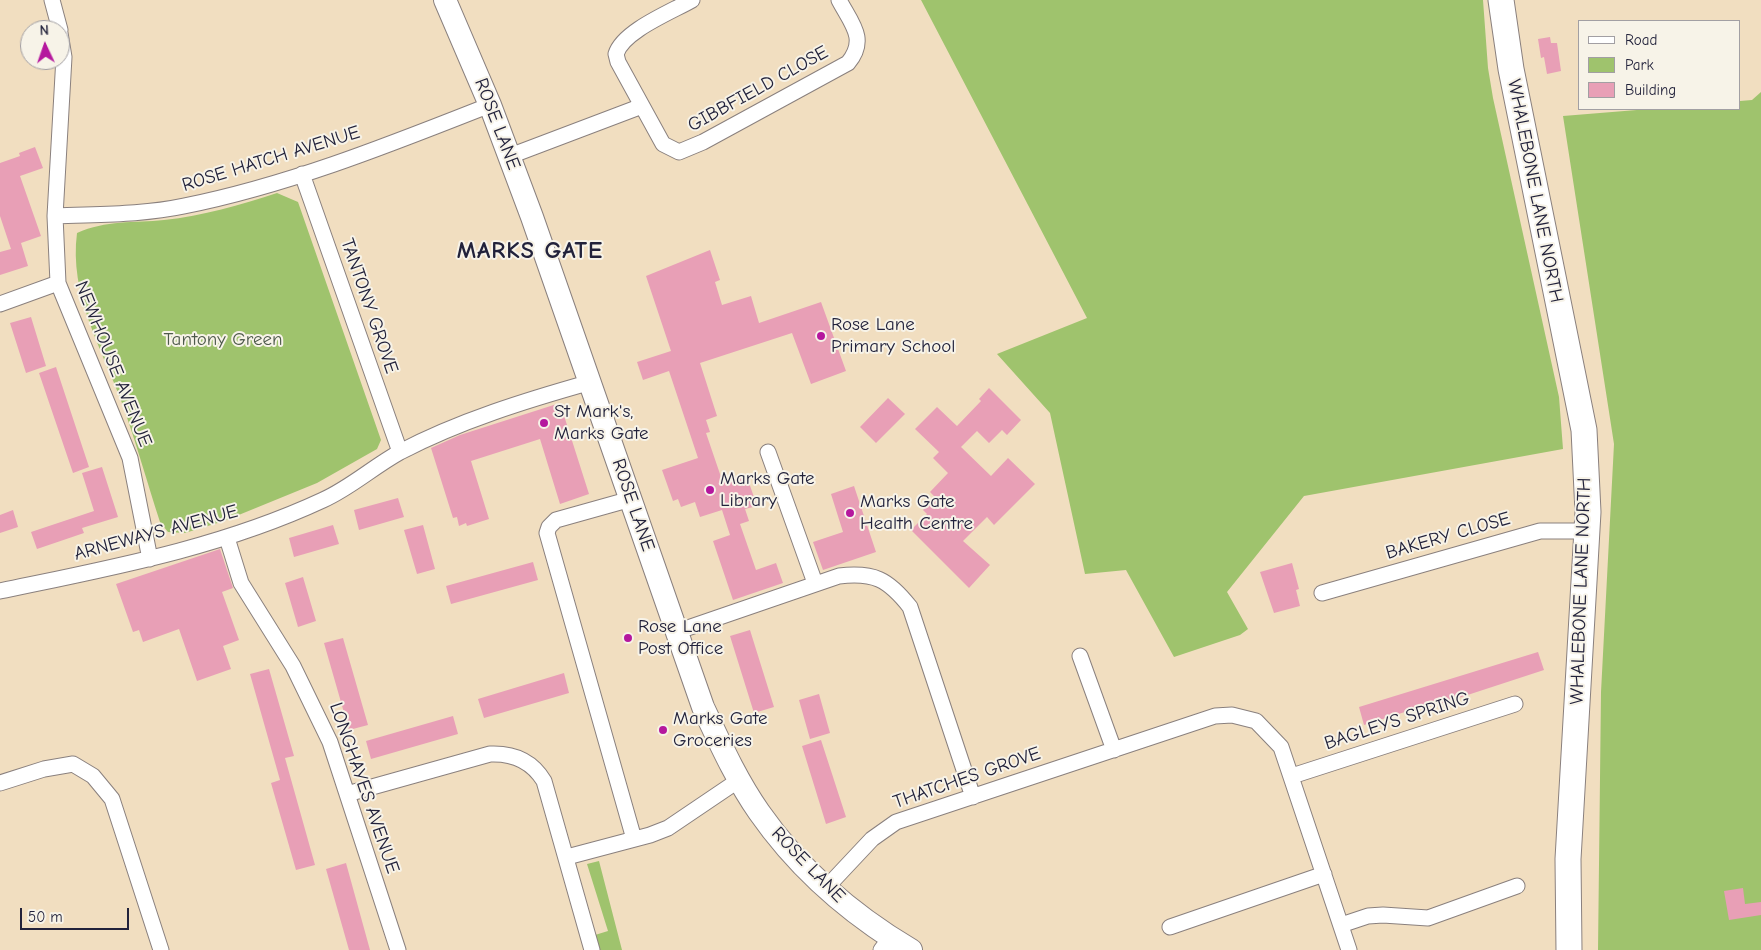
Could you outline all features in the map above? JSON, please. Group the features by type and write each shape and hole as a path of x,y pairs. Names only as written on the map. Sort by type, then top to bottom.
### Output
{"main road":[{"name":"WHALEBONE LANE NORTH","path":"1501,0 1511,69 1584,430 1587,531 1568,859 1568,950"}],"street":[{"name":"NEWHOUSE AVENUE","path":"52,0 57,20"},
{"name":"ROSE LANE","path":"445,0 510,156 591,382 703,707 739,780 759,812 787,847 826,888 885,944 911,950"},
{"name":"GIBBFIELD CLOSE","path":"692,0 622,40 616,54 618,62 664,144 670,150 679,152 703,142 848,63 856,54 857,35 839,0"},
{"name":"NEWHOUSE AVENUE","path":"63,70 55,216 58,283 130,458 150,559"},
{"name":"ROSE HATCH AVENUE","path":"55,216 139,212 183,206 302,174 490,105"},
{"path":"510,156 642,106"},
{"name":"TANTONY GROVE","path":"302,174 400,452"},
{"path":"0,304 58,283"},
{"name":"ARNEWAYS AVENUE","path":"0,591 150,559 227,538 324,500 400,452 452,428 591,382"},
{"path":"768,452 815,583"},
{"path":"631,499 556,520 549,527 548,533 634,839"},
{"name":"BAKERY CLOSE","path":"1322,594 1540,531 1587,531"},
{"name":"LONGHAYES AVENUE","path":"227,538 241,583 293,666 330,742 398,950"},
{"path":"676,632 839,576 862,573 883,580 898,591 910,607 973,797"},
{"path":"1080,656 1114,750"},
{"name":"BAGLEYS SPRING","path":"1292,776 1515,704"},
{"name":"THATCHES GROVE","path":"826,888 872,839 896,822 1215,716 1232,715 1256,721 1281,747 1349,950"},
{"path":"347,794 481,756 500,754 512,756 533,766 544,781 592,950"},
{"path":"0,782 44,769 73,764 93,776 112,799 161,950"},
{"path":"567,857 650,835 679,822 739,780"},
{"path":"1170,927 1324,874"},
{"path":"1341,924 1368,916 1428,918 1517,886"}],"green space":[{"path":"921,0 1483,0 1488,68 1493,98 1559,397 1563,449 1304,496 1227,592 1248,629 1240,635 1174,657 1126,570 1085,574 1050,413 997,354 1087,318"},
{"path":"1761,92 1761,950 1598,950 1601,692 1614,444 1563,116 1637,110 1741,110 1741,101 1752,100"},
{"name":"Tantony Green","path":"277,193 298,202 381,440 377,449 317,483 224,521 185,533 168,532 160,522 122,403 96,341 82,299 76,256 77,233 109,224 193,216"},
{"path":"599,861 622,950 598,950 595,935 608,931 587,864"}],"building":[{"path":"1550,37 1551,43 1557,43 1561,71 1547,74 1544,57 1541,58 1538,39"},
{"path":"35,147 43,168 20,176 41,236 21,243 28,266 0,275 0,252 11,249 0,216 0,163 20,156 19,153"},
{"path":"710,250 720,280 715,282 722,305 751,296 759,323 821,302 846,371 811,384 792,333 700,363 717,416 706,420 710,432 706,433 723,482 746,474 757,506 745,509 749,521 740,524 756,570 776,563 783,583 733,600 713,541 730,535 722,510 700,517 695,502 681,507 678,499 673,501 662,470 698,458 669,371 643,380 637,362 671,351 646,276"},
{"path":"31,317 46,366 26,373 10,323"},
{"path":"56,367 89,467 73,473 39,373"},
{"path":"989,388 1021,420 1007,435 1002,430 989,443 977,431 961,447 991,476 1008,458 1035,484 994,525 987,517 963,541 990,565 969,588 911,530 927,514 923,510 935,497 930,492 948,473 933,458 939,452 915,429 937,407 957,426 981,401 979,399"},
{"path":"888,398 905,414 876,443 860,427"},
{"path":"560,403 589,494 560,504 540,439 471,461 489,519 467,526 466,523 459,526 457,517 453,518 431,448 460,435"},
{"path":"102,467 118,517 82,528 84,533 37,549 31,532 94,511 82,473"},
{"name":"Marks Gate Health Centre","path":"854,486 876,552 823,570 813,542 843,532 831,494"},
{"path":"398,498 404,517 359,530 354,510"},
{"path":"13,510 18,527 0,533 0,515"},
{"path":"333,525 339,544 294,557 289,538"},
{"path":"423,525 435,569 417,574 404,530"},
{"path":"220,549 233,588 222,592 239,640 223,646 231,669 197,681 179,629 143,642 139,630 133,632 116,584"},
{"path":"533,562 538,580 451,604 446,586"},
{"path":"1292,563 1299,589 1296,590 1300,606 1274,613 1260,572"},
{"path":"303,577 316,621 298,627 285,583"},
{"path":"750,630 774,707 754,713 730,636"},
{"path":"343,638 368,725 349,730 324,643"},
{"path":"1538,652 1544,670 1437,705 1436,702 1364,725 1359,707"},
{"path":"269,669 294,756 285,758 315,865 296,870 271,783 280,780 250,674"},
{"path":"564,673 569,693 484,718 478,699"},
{"path":"819,694 830,733 810,739 799,700"},
{"path":"453,716 458,734 371,759 366,741"},
{"path":"821,740 846,817 826,824 802,746"},
{"path":"346,863 370,950 349,950 326,869"},
{"path":"1743,888 1745,904 1761,902 1761,915 1729,920 1724,891"}],"place":[{"name":"Rose Lane Primary School","path":"821,336"},
{"name":"St Mark's, Marks Gate","path":"544,423"},
{"name":"Marks Gate Library","path":"710,490"},
{"name":"Marks Gate Health Centre","path":"850,513"},
{"name":"Rose Lane Post Office","path":"628,638"},
{"name":"Marks Gate Groceries","path":"663,730"}],"district":[{"name":"MARKS GATE","path":"530,251"}]}
